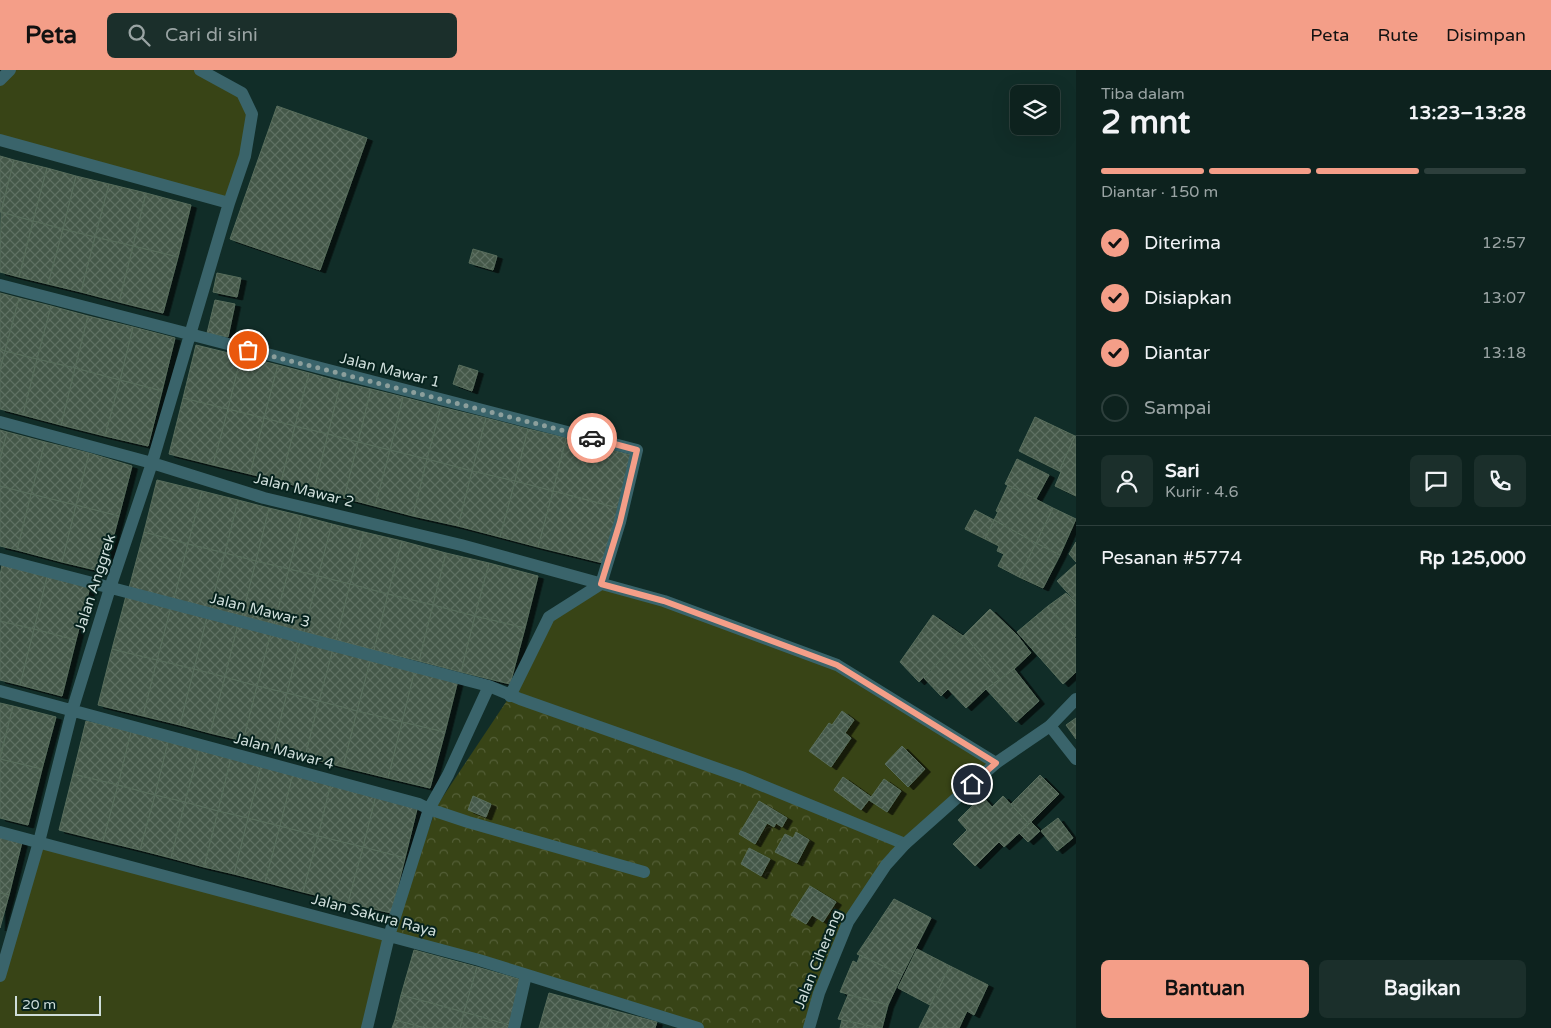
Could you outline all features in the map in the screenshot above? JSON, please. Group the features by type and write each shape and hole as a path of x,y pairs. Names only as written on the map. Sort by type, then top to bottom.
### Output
{"street":[{"path":"0,80 10,70"},
{"name":"Jalan Anggrek","path":"0,976 2,962 39,842 72,711 152,462 229,203 245,156 252,114 242,93 200,70"},
{"path":"0,140 229,203"},
{"name":"Jalan Mawar 1","path":"0,285 637,450 620,522 601,584"},
{"name":"Jalan Mawar 2","path":"0,422 152,462 264,498 461,545 664,601 837,665 996,763"},
{"name":"Jalan Mawar 3","path":"0,559 489,686 510,696 744,778 905,844"},
{"path":"510,696 549,617 601,584"},
{"path":"367,1028 389,936 429,809 448,775 489,686"},
{"name":"Jalan Mawar 4","path":"0,691 419,804 468,822 644,872"},
{"name":"Jalan Ciherang","path":"809,1028 819,993 848,922 886,865 905,844 996,763 1050,726 1076,699"},
{"path":"1050,726 1076,759"},
{"name":"Jalan Sakura Raya","path":"0,832 479,960 667,1023 698,1028"},
{"path":"514,1028 526,975"}],"green space":[{"path":"10,70 200,70 242,93 252,114 229,203 0,140 0,80"},
{"path":"601,584 837,665 996,763 905,844 510,696 549,617"},
{"path":"510,696 905,844 848,922 809,1028 698,1028 389,936 438,804"},
{"path":"39,842 389,936 367,1028 0,1028 0,976"}],"building":[{"path":"277,106 367,138 320,270 230,239"},
{"path":"0,156 14,160 1,212 0,212"},
{"path":"14,160 47,168 33,221 1,212"},
{"path":"47,168 76,176 63,229 33,221"},
{"path":"76,176 109,184 95,237 63,229"},
{"path":"109,184 146,193 133,246 95,237"},
{"path":"146,193 191,205 178,257 133,246"},
{"path":"1,212 33,221 19,277 0,272"},
{"path":"33,221 63,229 48,284 19,277"},
{"path":"63,229 95,237 81,292 48,284"},
{"path":"95,237 133,246 119,302 81,292"},
{"path":"133,246 178,257 163,313 119,302"},
{"path":"473,249 497,256 493,270 469,263"},
{"path":"217,273 241,278 237,297 213,292"},
{"path":"0,293 19,298 5,351 0,349"},
{"path":"19,298 51,306 37,359 5,351"},
{"path":"215,300 235,304 228,337 207,333"},
{"path":"51,306 88,316 75,368 37,359"},
{"path":"88,316 133,327 120,380 75,368"},
{"path":"133,327 175,338 162,391 120,380"},
{"path":"196,345 241,356 228,409 183,398"},
{"path":"0,349 5,351 0,370"},
{"path":"5,351 37,359 23,415 0,409 0,370"},
{"path":"241,356 278,365 264,418 228,409"},
{"path":"37,359 75,368 61,425 23,415"},
{"path":"278,365 309,373 295,426 264,418"},
{"path":"459,365 478,371 472,391 453,384"},
{"path":"75,368 120,380 105,436 61,425"},
{"path":"309,373 341,382 328,434 295,426"},
{"path":"120,380 162,391 148,446 105,436"},
{"path":"341,382 371,389 358,442 328,434"},
{"path":"371,389 403,397 390,450 358,442"},
{"path":"403,397 441,407 427,459 390,450"},
{"path":"183,398 228,409 213,465 169,454"},
{"path":"441,407 486,418 472,471 427,459"},
{"path":"228,409 264,418 250,474 213,465"},
{"path":"1035,417 1075,436 1059,471 1019,451"},
{"path":"264,418 295,426 281,482 250,474"},
{"path":"486,418 528,429 515,481 472,471"},
{"path":"295,426 328,434 314,490 281,482"},
{"path":"528,429 566,438 553,491 515,481"},
{"path":"0,430 7,432 0,459"},
{"path":"7,432 45,442 31,494 0,486 0,459"},
{"path":"328,434 358,442 344,498 314,490"},
{"path":"1075,436 1076,496 1055,486 1061,472 1059,471"},
{"path":"566,438 631,455 618,508 553,491"},
{"path":"45,442 89,453 76,505 31,494"},
{"path":"358,442 390,450 375,506 344,498"},
{"path":"390,450 427,459 413,516 375,506"},
{"path":"89,453 132,466 119,516 76,505"},
{"path":"427,459 472,471 458,526 413,516"},
{"path":"1017,459 1049,475 1036,499 1005,484"},
{"path":"472,471 515,481 500,537 458,526"},
{"path":"157,480 202,491 188,544 144,532"},
{"path":"515,481 553,491 538,547 500,537"},
{"path":"1008,485 1053,508 1036,543 994,520"},
{"path":"0,486 31,494 17,550 0,546"},
{"path":"202,491 238,500 225,553 188,544"},
{"path":"553,491 618,508 603,563 538,547"},
{"path":"31,494 76,505 62,562 17,550"},
{"path":"238,500 269,508 256,561 225,553"},
{"path":"76,505 119,516 104,572 62,562"},
{"path":"269,508 302,516 289,569 256,561"},
{"path":"1053,508 1076,519 1060,555 1036,543"},
{"path":"975,510 994,520 985,539 965,529"},
{"path":"302,516 332,524 318,576 289,569"},
{"path":"994,520 1036,543 1019,577 998,566 1004,554 997,551 999,546 985,539"},
{"path":"332,524 364,532 350,584 318,576"},
{"path":"144,532 188,544 174,599 129,588"},
{"path":"364,532 402,541 388,594 350,584"},
{"path":"402,541 446,553 433,605 388,594"},
{"path":"1076,542 1076,562 1069,554"},
{"path":"1036,543 1060,555 1043,588 1019,577"},
{"path":"188,544 225,553 210,608 174,599"},
{"path":"225,553 256,561 242,616 210,608"},
{"path":"446,553 489,563 475,616 433,605"},
{"path":"256,561 289,569 274,624 242,616"},
{"path":"489,563 538,576 525,628 475,616"},
{"path":"1076,564 1076,602 1057,581"},
{"path":"2,565 47,577 34,629 0,621 0,575"},
{"path":"289,569 318,576 304,632 274,624"},
{"path":"318,576 350,584 336,640 304,632"},
{"path":"47,577 90,587 76,640 34,629"},
{"path":"350,584 388,594 374,650 336,640"},
{"path":"1066,593 1076,603 1076,636 1074,637 1048,606"},
{"path":"388,594 433,605 419,661 374,650"},
{"path":"126,596 171,607 157,660 112,649"},
{"path":"433,605 475,616 461,672 419,661"},
{"path":"1048,606 1076,639 1076,672 1063,684 1017,632"},
{"path":"171,607 207,617 194,669 157,660"},
{"path":"990,609 1017,635 1031,653 1000,679 964,635"},
{"path":"933,615 963,636 919,682 900,662"},
{"path":"475,616 525,628 510,684 461,672"},
{"path":"207,617 238,624 225,677 194,669"},
{"path":"0,621 34,629 20,685 0,680"},
{"path":"238,624 271,633 257,686 225,677"},
{"path":"34,629 76,640 62,696 20,685"},
{"path":"271,633 300,641 287,693 257,686"},
{"path":"964,635 1000,679 966,708 948,689 941,696 924,678"},
{"path":"300,641 333,649 319,701 287,693"},
{"path":"112,649 157,660 143,716 98,705"},
{"path":"333,649 371,658 357,711 319,701"},
{"path":"371,658 415,669 402,722 357,711"},
{"path":"157,660 194,669 180,725 143,716"},
{"path":"194,669 225,677 210,733 180,725"},
{"path":"415,669 458,680 445,732 402,722"},
{"path":"1014,669 1039,701 1016,722 986,689"},
{"path":"225,677 257,686 243,741 210,733"},
{"path":"257,686 287,693 273,749 243,741"},
{"path":"287,693 319,701 305,757 273,749"},
{"path":"319,701 357,711 343,767 305,757"},
{"path":"0,703 13,706 0,757"},
{"path":"13,706 56,717 42,769 0,759"},
{"path":"357,711 402,722 388,778 343,767"},
{"path":"842,711 854,720 845,733 851,738 831,767 809,751 829,723 832,725"},
{"path":"1076,718 1076,739 1066,725"},
{"path":"86,721 131,732 118,785 73,774"},
{"path":"402,722 445,732 430,788 388,778"},
{"path":"131,732 168,742 155,795 118,785"},
{"path":"168,742 199,750 185,802 155,795"},
{"path":"902,746 925,769 908,787 885,764"},
{"path":"199,750 231,758 218,811 185,802"},
{"path":"231,758 261,766 248,818 218,811"},
{"path":"0,759 42,769 28,825 0,818"},
{"path":"261,766 293,774 280,826 248,818"},
{"path":"73,774 118,785 103,841 59,830"},
{"path":"293,774 331,783 318,836 280,826"},
{"path":"1040,775 1059,794 1029,824 1011,804"},
{"path":"843,777 871,797 861,810 834,790"},
{"path":"884,779 901,791 887,812 869,800"},
{"path":"331,783 376,795 363,847 318,836"},
{"path":"118,785 155,795 140,850 103,841"},
{"path":"155,795 185,802 171,858 140,850"},
{"path":"376,795 418,805 405,858 363,847"},
{"path":"473,796 491,804 486,817 468,810"},
{"path":"982,796 992,807 1003,796 1029,824 1004,847 999,842 975,866 953,844 967,830 958,820"},
{"path":"759,801 787,818 782,827 776,823 774,827 751,814"},
{"path":"185,802 218,811 204,867 171,858"},
{"path":"218,811 248,818 234,874 204,867"},
{"path":"751,814 767,823 755,844 739,834"},
{"path":"248,818 280,826 265,882 234,874"},
{"path":"1058,818 1073,838 1057,851 1041,831"},
{"path":"1031,822 1040,831 1028,842 1019,833"},
{"path":"280,826 318,836 303,892 265,882"},
{"path":"796,832 809,840 797,863 775,852 785,834 793,838"},
{"path":"318,836 363,847 348,903 303,892"},
{"path":"0,837 22,842 9,895 0,893"},
{"path":"363,847 405,858 391,913 348,903"},
{"path":"749,848 770,859 761,876 741,864"},
{"path":"810,886 836,902 823,922 812,915 806,924 791,915"},
{"path":"0,893 9,895 0,928"},
{"path":"894,899 931,918 902,975 857,954"},
{"path":"917,949 950,966 930,1005 898,988"},
{"path":"414,950 477,967 464,1012 401,995"},
{"path":"860,955 902,975 888,1005 840,992 853,961 857,963"},
{"path":"950,966 988,985 974,1015 967,1011 959,1028 919,1028"},
{"path":"477,967 522,980 509,1025 464,1012"},
{"path":"549,993 612,1010 607,1028 539,1028"},
{"path":"401,995 464,1012 460,1028 425,1028 395,1020"},
{"path":"848,995 888,1005 882,1028 838,1019"},
{"path":"612,1010 657,1022 655,1028 607,1028"},
{"path":"464,1012 509,1025 509,1028 460,1028"},
{"path":"395,1020 425,1028 392,1028"},
{"path":"842,1020 879,1028 840,1028"}],"way so far":[{"path":"248,350 592,438"}],"route":[{"path":"592,438 637,450 620,522 601,584 664,601 837,665 996,763 972,784"}]}
